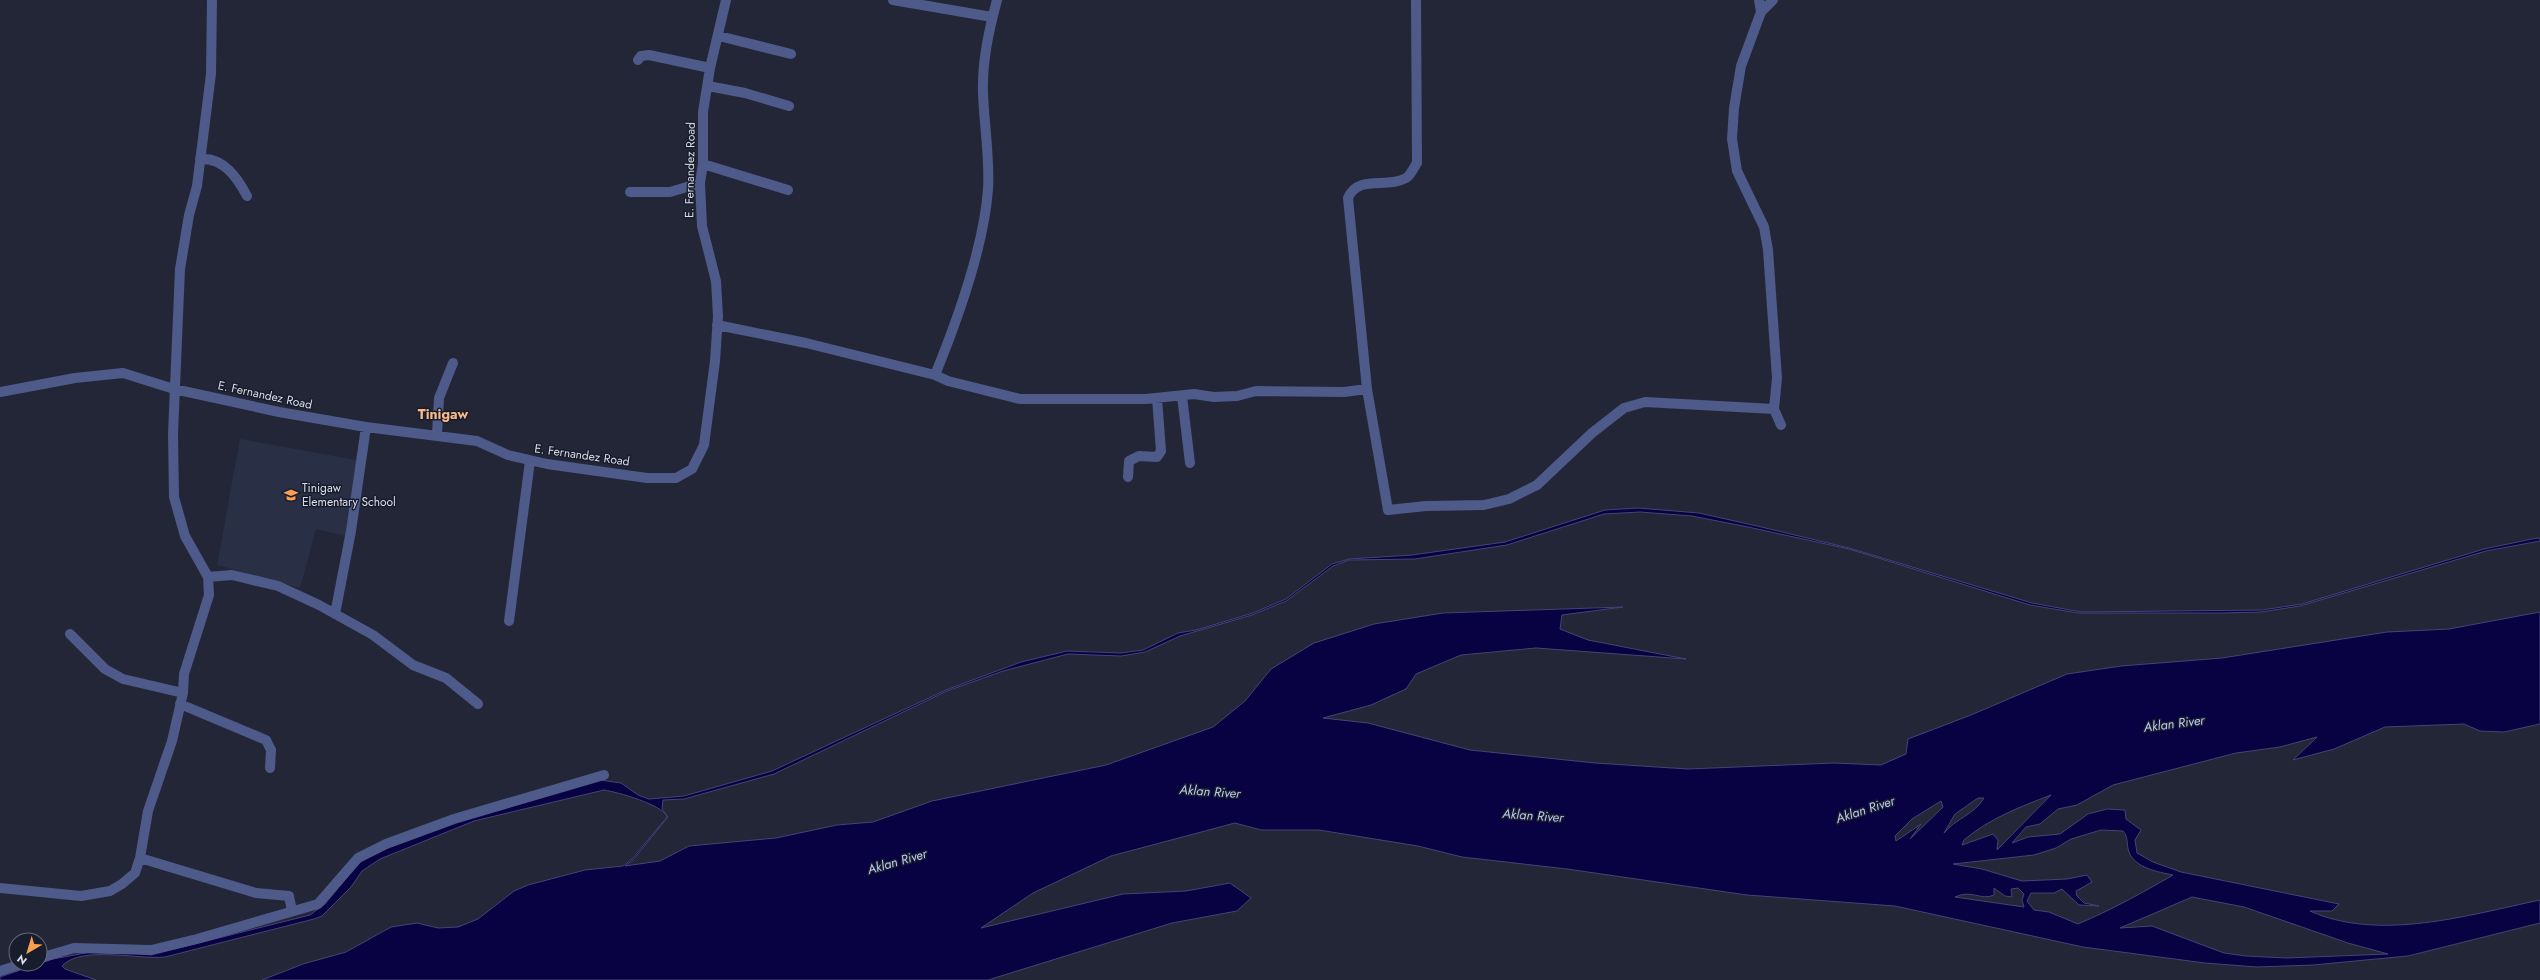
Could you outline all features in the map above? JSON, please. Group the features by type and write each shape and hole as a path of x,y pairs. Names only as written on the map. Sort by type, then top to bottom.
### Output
{"street":[{"path":"0,888 81,896 110,891 122,884 135,873 140,858 148,811 172,741 183,693 184,674 209,595 208,577 185,536 174,497 174,389 180,269 200,159 211,74 212,0"},
{"name":"E. Fernandez Road","path":"0,392 75,378 123,373 174,389 260,409 366,427 437,434 477,441 508,455 530,461 662,479 676,478 692,469 704,445 717,325 716,281 702,226 700,183 703,164 702,131 710,68 719,36 726,0"},
{"path":"893,0 992,17"},
{"path":"935,375 953,332 984,221 988,188 983,90 987,38 997,0"},
{"path":"1416,0 1417,162 1408,177 1397,182 1360,184 1352,189 1348,198 1367,389 1388,510 1426,506 1484,504 1509,499 1537,485 1592,433 1624,408 1645,402 1774,409"},
{"path":"1759,0 1761,12"},
{"path":"1773,0 1761,12 1741,66 1734,108 1732,139 1737,171 1764,227 1768,250 1777,378 1774,409 1782,424"},
{"path":"719,36 791,54"},
{"path":"638,60 641,56 649,55 710,68"},
{"path":"708,86 745,93 788,106"},
{"path":"200,159 223,165 234,173 247,196"},
{"path":"703,164 788,190"},
{"path":"630,192 670,192 700,183"},
{"path":"717,325 806,343 935,375 948,381 1020,399 1157,398 1194,394 1214,397 1237,396 1256,391 1344,392 1367,389"},
{"path":"437,434 439,398 453,363"},
{"path":"1182,396 1190,463"},
{"path":"1128,477 1129,461 1139,456 1157,457 1161,451 1157,398"},
{"path":"335,614 352,531 366,427"},
{"path":"509,621 530,461"},
{"path":"208,577 232,575 278,586 335,614 373,635 413,665 446,678 478,704"},
{"path":"70,634 104,669 122,679 183,693"},
{"path":"180,704 266,740 272,750 270,768"},
{"path":"48,956 74,948 151,950 197,939 318,904 358,858 386,844 454,819 604,775"},
{"path":"140,858 256,893 289,896 292,911"}],"shaded area":[{"name":"Tinigaw Elementary School","path":"240,439 357,460 346,536 316,529 300,588 217,565"}],"water":[{"name":"Aklan River","path":"1638,508 1699,513 1849,548 2032,603 2081,612 2262,610 2302,604 2484,549 2540,538 2540,541 2486,551 2300,606 2261,612 2078,613 2030,605 1849,549 1748,527 1692,516 1640,512 1604,514 1507,545 1415,559 1349,560 1333,566 1286,601 1252,615 1180,636 1145,652 1121,656 1068,654 1003,671 947,691 774,774 684,799 663,800 662,809 668,817 633,860 625,866 660,861 689,846 776,838 837,825 873,822 932,801 1106,765 1213,727 1245,701 1271,669 1314,643 1374,624 1443,613 1623,607 1562,615 1560,629 1588,640 1686,659 1536,648 1461,655 1416,674 1406,689 1371,705 1323,718 1368,723 1470,750 1595,763 1688,769 1834,763 1881,765 1906,754 1908,739 1971,715 2067,674 2121,666 2222,658 2387,632 2449,629 2540,612 2540,724 2504,732 2480,731 2464,724 2385,727 2334,749 2293,760 2317,737 2280,747 2236,753 2113,785 2077,805 2058,809 2040,824 2026,827 2012,843 2028,837 2060,834 2088,814 2107,809 2125,810 2126,819 2141,830 2135,840 2137,853 2153,862 2181,872 2339,904 2332,911 2310,911 2337,920 2365,924 2394,925 2424,923 2540,900 2540,923 2408,956 2313,965 2257,967 2205,963 2083,947 1895,906 1747,895 1567,869 1462,857 1418,846 1319,830 1261,830 1235,823 1111,856 1033,893 981,928 1123,894 1186,891 1230,883 1251,898 1237,911 1172,923 988,980 262,980 303,964 346,952 391,927 417,923 438,928 458,927 478,919 514,891 528,885 585,870 623,866 632,859 667,817 664,812 649,804 629,796 604,790 474,821 380,859 362,871 351,887 322,916 314,919 165,957 111,955 82,956 71,960 62,966 65,969 96,980 0,980 0,977 15,972 48,972 48,961 53,959 102,950 151,955 310,915 325,904 358,864 374,852 470,816 600,780 621,783 638,795 649,799 684,796 772,771 946,690 1021,662 1067,651 1121,653 1143,650 1178,633 1196,630 1253,613 1286,599 1332,564 1349,559 1412,555 1505,542 1605,510","holes":["2051,795 1997,850 1998,840 1993,834 1962,845 1964,840 1984,825","1978,798 1984,798 1976,808 1944,833 1955,814","1941,801 1943,807 1910,839 1921,824 1896,841 1895,836 1912,819","2101,830 2123,831 2126,836 2129,852 2136,862 2142,866 2173,875 2126,901 2078,924 2049,912 2034,910 2027,901 2031,893 2054,893 2062,889 2079,905 2099,906 2084,903 2077,896 2076,891 2092,882 2087,875 2067,879 2022,881 1982,869 1953,864 2034,855 2056,848 2071,839","1994,888 2005,896 2012,897 2011,889 2018,888 2024,894 2022,900 2024,907 1955,897 1966,894 1985,897 1994,895","2192,897 2244,907 2348,943 2388,954 2286,958 2246,956 2224,953 2152,926 2120,928"]}],"place":[{"name":"Tinigaw Elementary School","path":"291,495"}],"district":[{"name":"Tinigaw","path":"443,414"}]}
